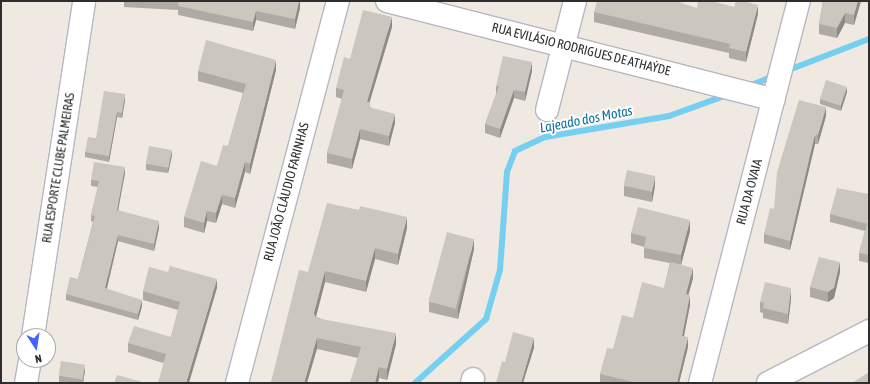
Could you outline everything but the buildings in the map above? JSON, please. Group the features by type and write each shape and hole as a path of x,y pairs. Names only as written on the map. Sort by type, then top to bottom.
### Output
{"street":[{"name":"RUA ESPORTE CLUBE PALMEIRAS","path":"34,328 84,1"},
{"name":"RUA JOÃO CLÁUDIO FARINHAS","path":"237,383 338,1"},
{"name":"RUA EVILÁSIO RODRIGUES DE ATHAÝDE","path":"387,1 751,94 775,95"},
{"path":"547,110 575,1"},
{"name":"RUA DA OVAIA","path":"700,383 799,1"},
{"path":"768,383 869,331"},
{"path":"26,383 29,368"}],"waterway":[{"name":"Lajeado dos Motas","path":"786,71 869,39"},
{"name":"Lajeado dos Motas","path":"749,86 774,76"},
{"name":"Lajeado dos Motas","path":"415,383 486,319 500,270 507,172 515,151 545,137 669,116 727,95"}]}
